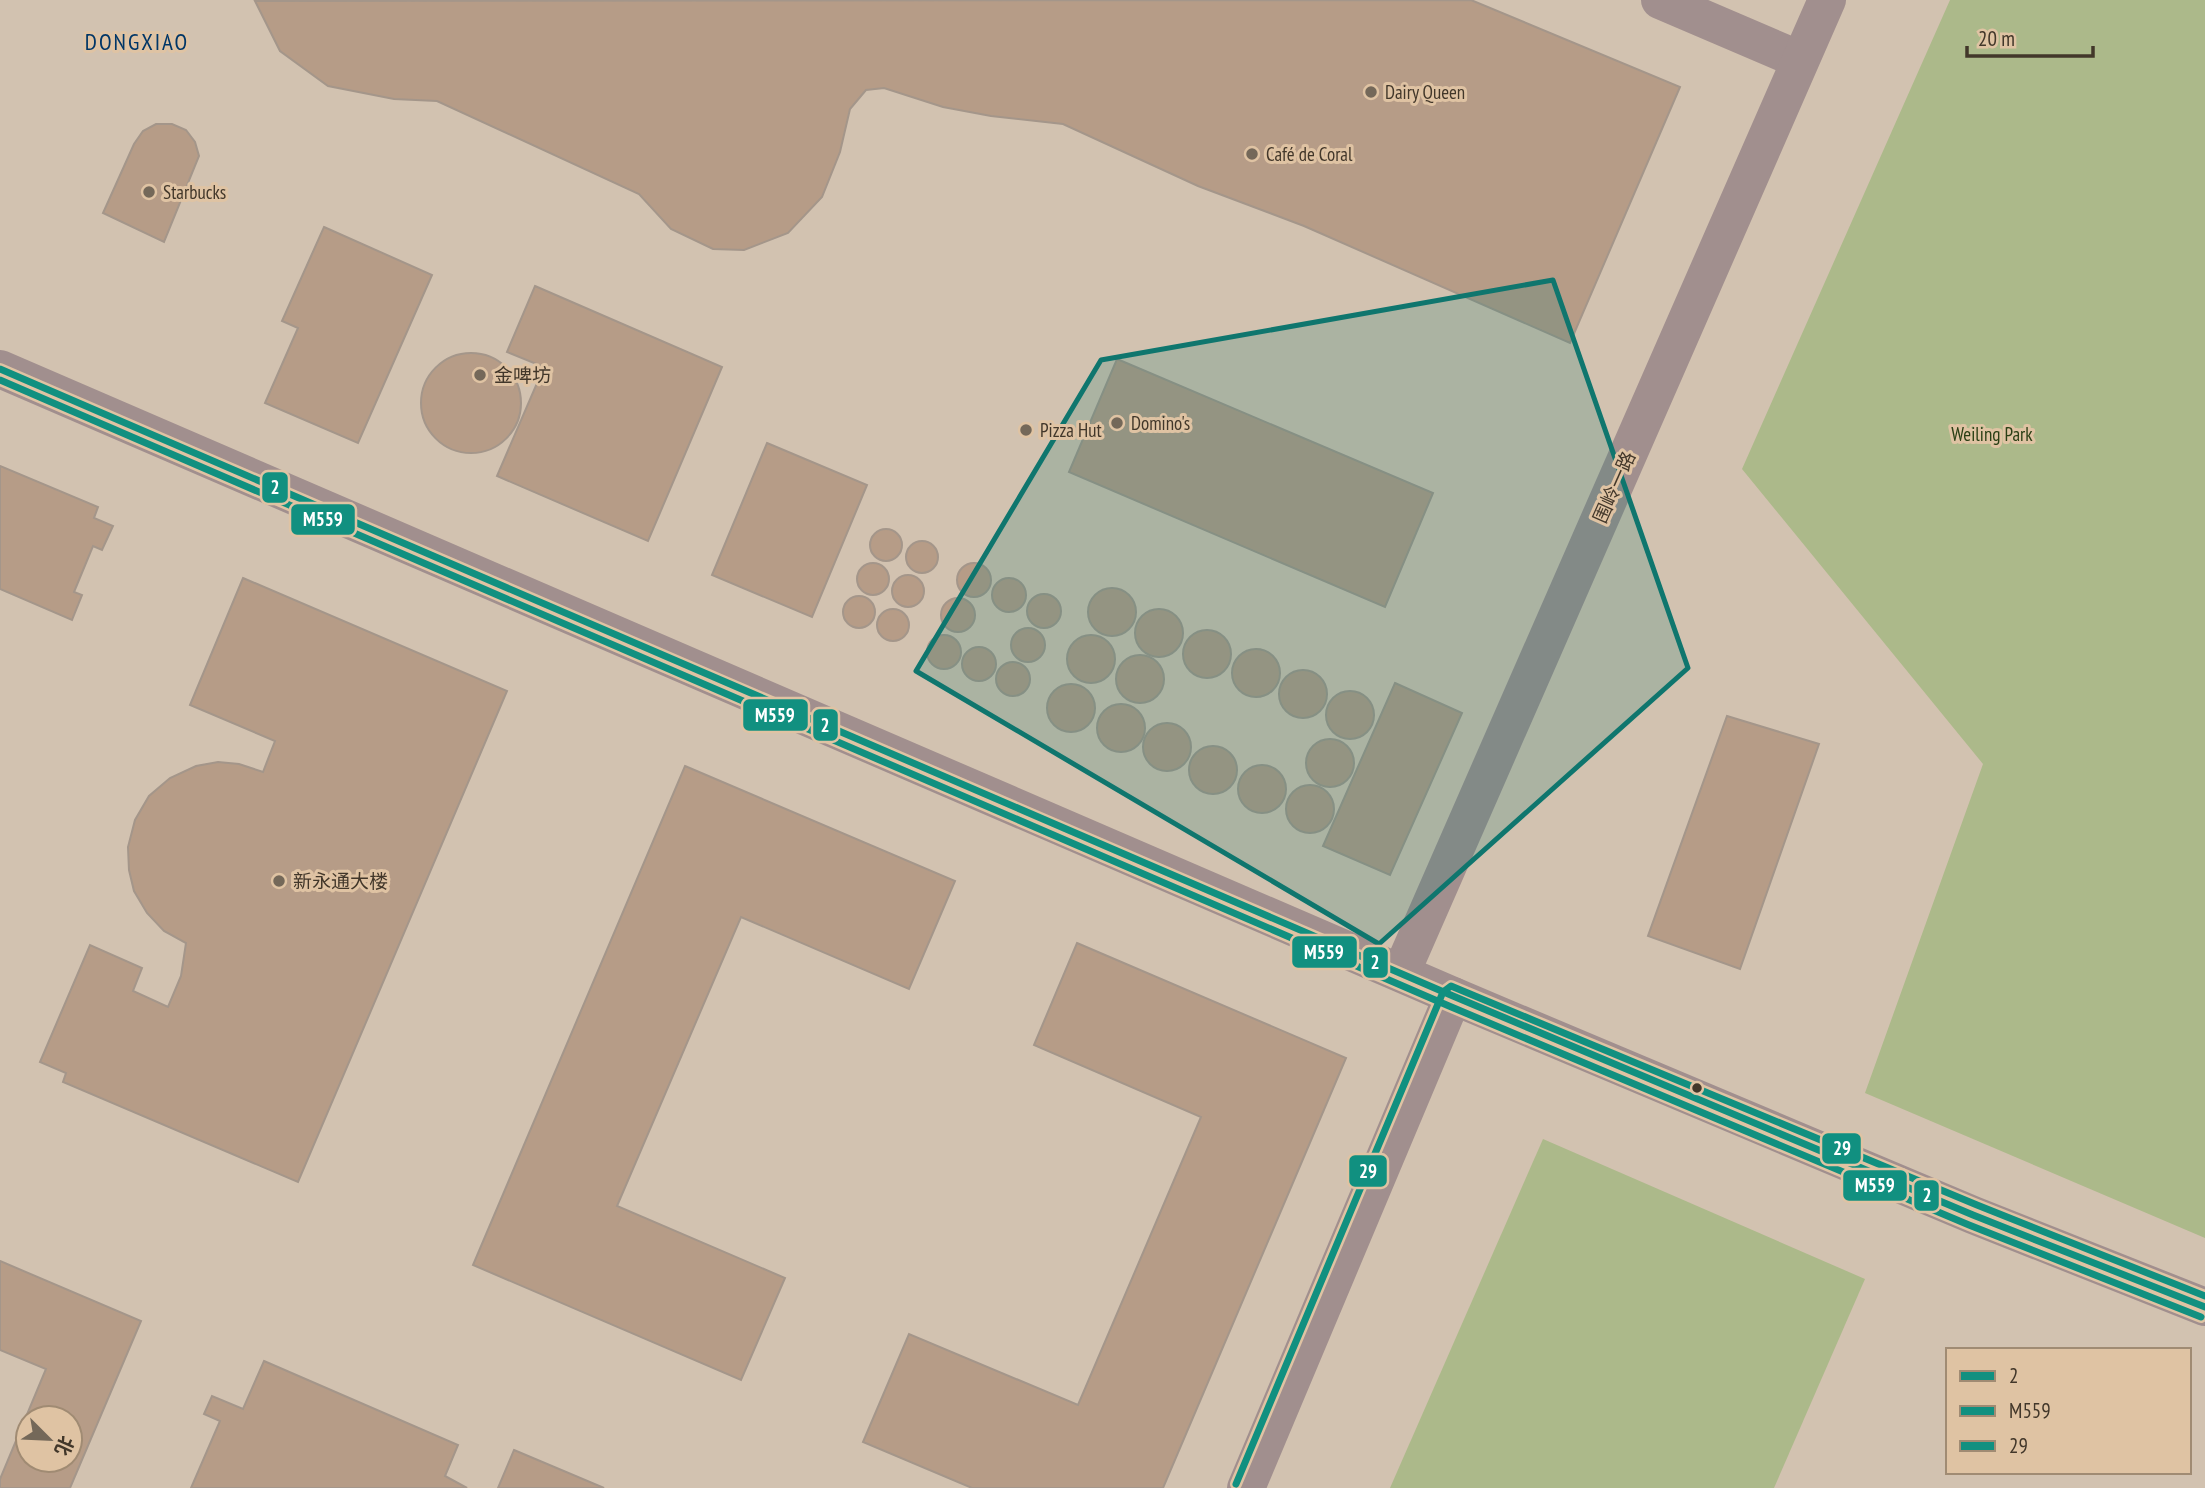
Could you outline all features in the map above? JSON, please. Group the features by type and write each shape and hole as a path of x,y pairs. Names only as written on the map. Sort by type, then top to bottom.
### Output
{"street":[{"path":"1660,0 1800,60"},
{"name":"围岭一路","path":"1401,974 1827,0"},
{"path":"0,369 1452,996 1960,1210 2205,1307"},
{"path":"1246,1488 1452,996"}],"highlighted area":[{"path":"1553,280 1688,668 1379,944 916,671 1101,360"}],"green space":[{"name":"Weiling Park","path":"1950,0 2205,0 2205,1238 1865,1093 1983,764 1742,469"},
{"path":"1543,1139 1865,1279 1774,1488 1390,1488"}],"building":[{"path":"1471,0 1680,87 1570,343 1304,226 1198,186 1063,124 991,116 943,107 884,88 866,90 850,109 840,152 822,197 788,233 744,250 713,249 671,229 639,194 437,101 394,99 328,86 280,51 255,1"},
{"name":"Starbucks","path":"156,124 172,124 186,130 195,142 199,156 164,242 103,213 134,144 143,131"},
{"path":"324,227 432,275 358,443 265,403 298,328 282,321"},
{"path":"535,286 722,367 648,541 497,476 544,367 507,352"},
{"path":"471,353 490,357 507,367 517,384 521,403 517,422 507,439 490,449 471,453 452,449 435,439 425,422 421,403 425,384 435,367 452,357"},
{"path":"1117,359 1433,493 1385,607 1069,472"},
{"path":"767,443 867,485 812,617 712,575"},
{"path":"0,466 98,507 94,518 113,526 102,550 93,546 74,592 82,595 72,620 0,589"},
{"path":"886,529 897,534 902,545 897,556 886,561 875,556 870,545 875,534"},
{"path":"922,541 933,546 938,557 933,568 922,573 911,568 906,557 911,546"},
{"path":"873,563 884,568 889,579 884,590 873,595 862,590 857,579 862,568"},
{"path":"974,563 986,568 991,580 986,592 974,597 962,592 957,580 962,568"},
{"path":"908,575 919,580 924,591 919,602 908,607 897,602 892,591 897,580"},
{"name":"新永通大楼","path":"243,578 507,691 298,1182 63,1082 66,1073 40,1062 90,945 142,968 133,991 168,1007 181,976 186,943 164,931 147,913 134,891 129,870 128,847 135,820 149,796 170,778 196,766 218,762 239,764 263,772 275,741 190,705"},
{"path":"1009,578 1021,583 1026,595 1021,607 1009,612 997,607 992,595 997,583"},
{"path":"1112,588 1129,595 1136,612 1129,629 1112,636 1095,629 1088,612 1095,595"},
{"path":"1044,594 1056,599 1061,611 1056,623 1044,628 1032,623 1027,611 1032,599"},
{"path":"859,596 870,601 875,612 870,623 859,628 848,623 843,612 848,601"},
{"path":"958,598 970,603 975,615 970,627 958,632 946,627 941,615 946,603"},
{"path":"893,609 904,614 909,625 904,636 893,641 882,636 877,625 882,614"},
{"path":"1159,609 1176,616 1183,633 1176,650 1159,657 1142,650 1135,633 1142,616"},
{"path":"1028,628 1040,633 1045,645 1040,657 1028,662 1016,657 1011,645 1016,633"},
{"path":"1207,630 1224,637 1231,654 1224,671 1207,678 1190,671 1183,654 1190,637"},
{"path":"944,635 956,640 961,652 956,664 944,669 932,664 927,652 932,640"},
{"path":"1091,635 1108,642 1115,659 1108,676 1091,683 1074,676 1067,659 1074,642"},
{"path":"979,647 991,652 996,664 991,676 979,681 967,676 962,664 967,652"},
{"path":"1256,649 1273,656 1280,673 1273,690 1256,697 1239,690 1232,673 1239,656"},
{"path":"1140,655 1157,662 1164,679 1157,696 1140,703 1123,696 1116,679 1123,662"},
{"path":"1013,662 1025,667 1030,679 1025,691 1013,696 1001,691 996,679 1001,667"},
{"path":"1303,670 1320,677 1327,694 1320,711 1303,718 1286,711 1279,694 1286,677"},
{"path":"1395,683 1462,713 1390,875 1323,846"},
{"path":"1071,684 1088,691 1095,708 1088,725 1071,732 1054,725 1047,708 1054,691"},
{"path":"1350,691 1367,698 1374,715 1367,732 1350,739 1333,732 1326,715 1333,698"},
{"path":"1121,704 1138,711 1145,728 1138,745 1121,752 1104,745 1097,728 1104,711"},
{"path":"1727,716 1819,744 1740,969 1648,936"},
{"path":"1167,723 1184,730 1191,747 1184,764 1167,771 1150,764 1143,747 1150,730"},
{"path":"1330,739 1347,746 1354,763 1347,780 1330,787 1313,780 1306,763 1313,746"},
{"path":"1213,746 1230,753 1237,770 1230,787 1213,794 1196,787 1189,770 1196,753"},
{"path":"1262,765 1279,772 1286,789 1279,806 1262,813 1245,806 1238,789 1245,772"},
{"path":"685,766 955,881 909,989 741,917 617,1206 785,1278 741,1380 473,1265"},
{"path":"1310,785 1327,792 1334,809 1327,826 1310,833 1293,826 1286,809 1293,792"},
{"path":"1077,943 1346,1058 1163,1488 972,1488 863,1442 909,1334 1078,1405 1201,1117 1034,1045"},
{"path":"0,1261 141,1321 84,1455 84,1404 31,1404 46,1369 0,1350"},
{"path":"264,1361 458,1445 445,1476 467,1488 191,1488 220,1421 204,1414 212,1396 243,1409"},
{"path":"14,1446 14,1474 76,1474 70,1488 0,1488 0,1479"},
{"path":"514,1450 604,1488 498,1488"}],"transit line":[{"name":"2","path":"0,369 1453,996 1973,1215 2205,1307"},
{"name":"M559","path":"0,380 1449,1006 1969,1225 2201,1317"},
{"name":"29","path":"1236,1484 1443,992 1451,986 1977,1205 2205,1296"}],"place":[{"name":"Dairy Queen","path":"1371,92"},
{"name":"Café de Coral","path":"1252,154"},
{"name":"Starbucks","path":"149,192"},
{"name":"金啤坊","path":"480,375"},
{"name":"Domino's","path":"1117,423"},
{"name":"Pizza Hut","path":"1026,430"},
{"name":"新永通大楼","path":"279,881"}],"district":[{"name":"DONGXIAO","path":"137,41"}]}
